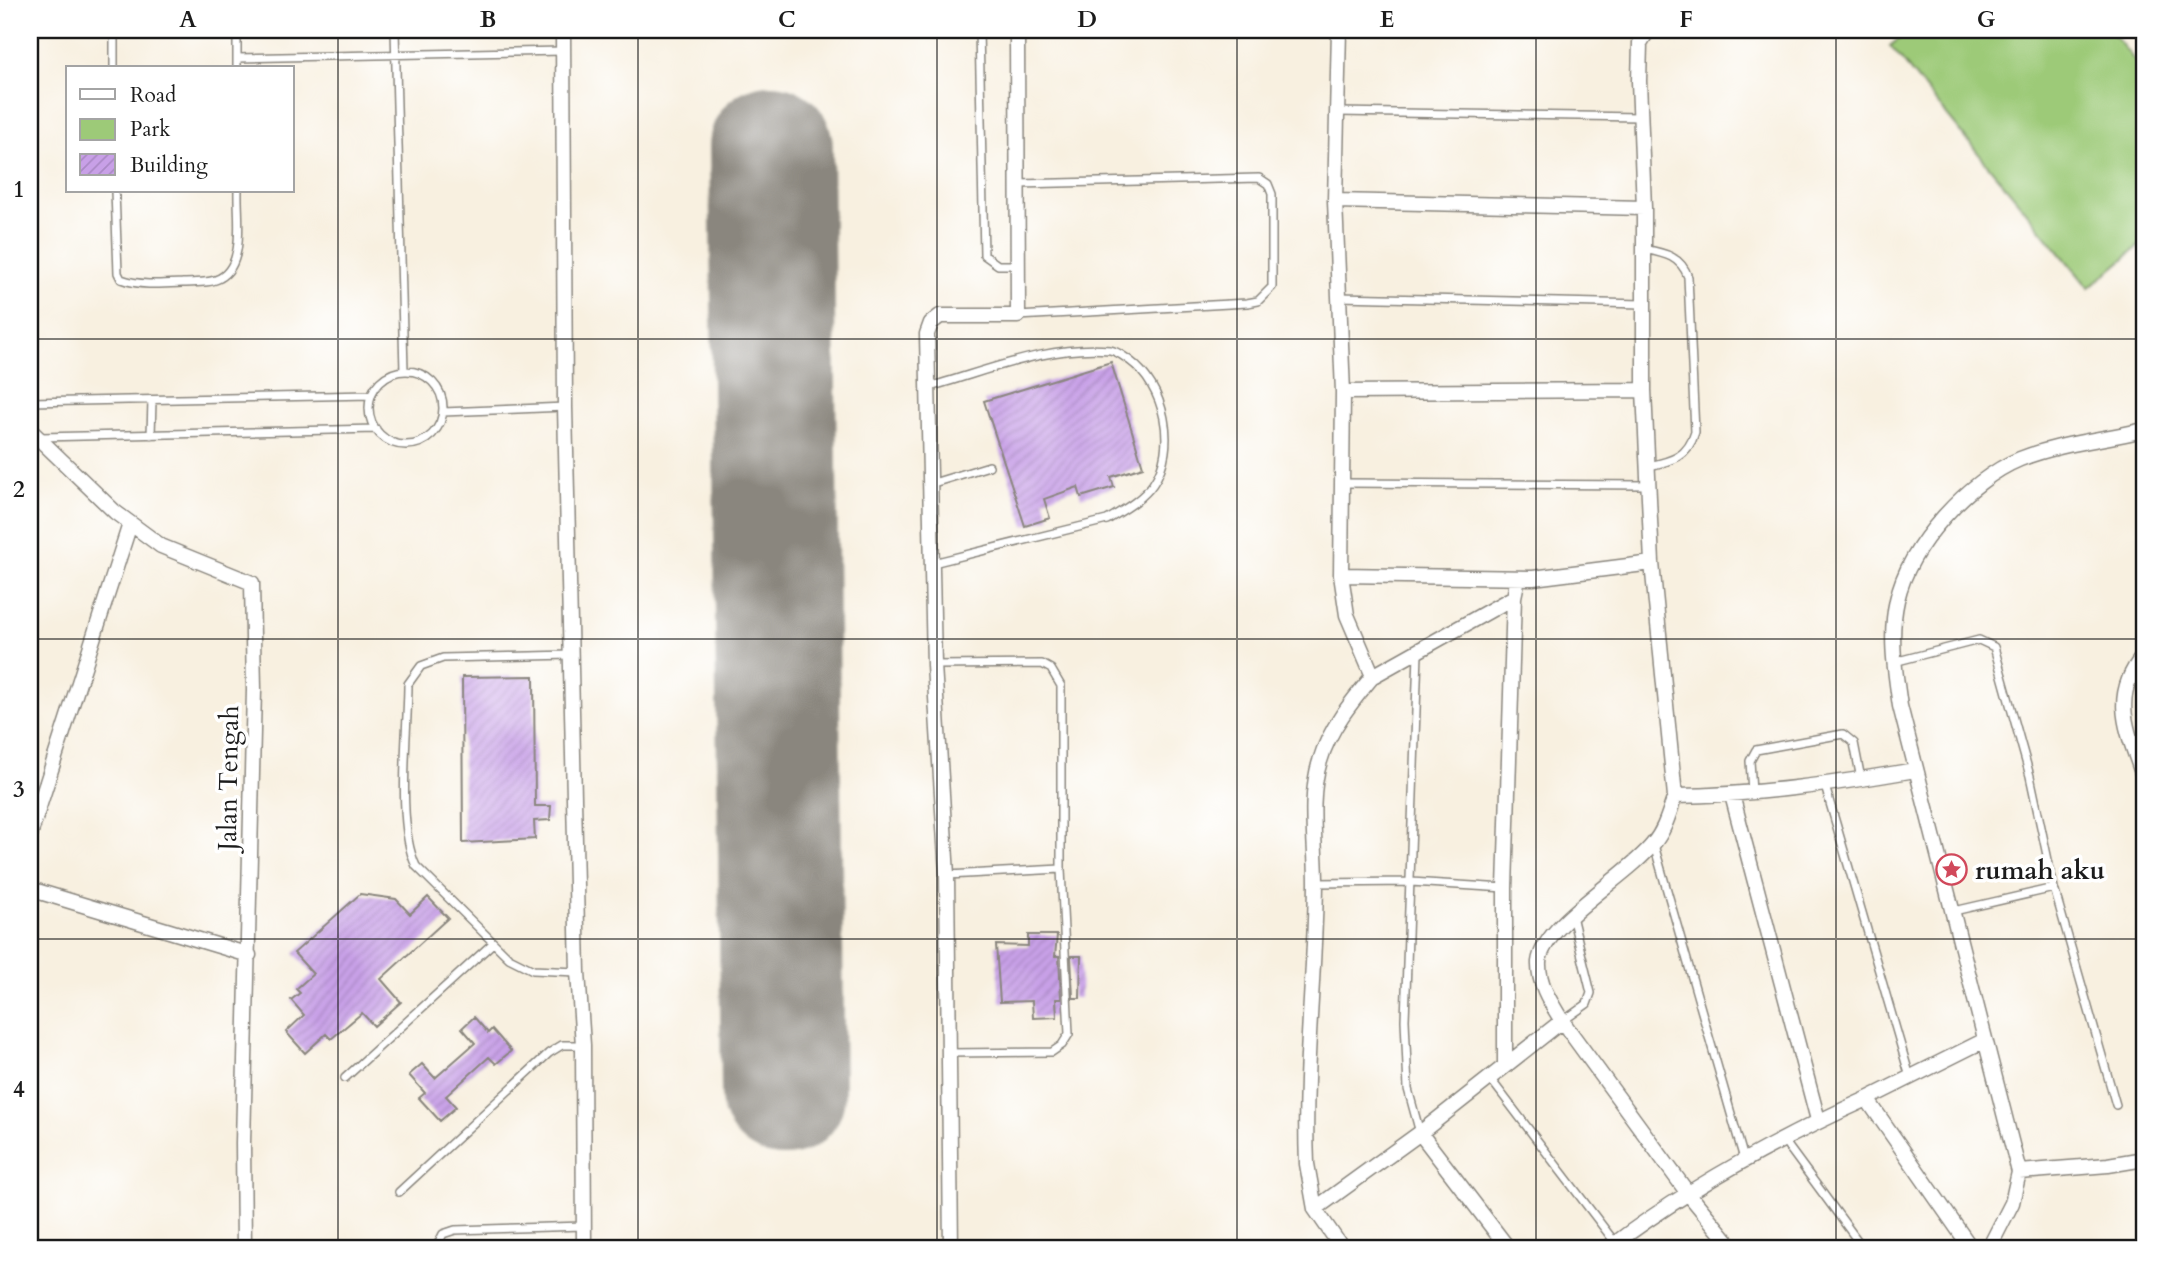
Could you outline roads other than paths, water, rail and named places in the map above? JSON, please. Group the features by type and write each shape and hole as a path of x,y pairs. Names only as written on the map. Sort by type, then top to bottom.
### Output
{"street":[{"path":"563,30 565,407 578,972 583,1045 584,1248"},
{"path":"951,1248 947,875 934,665 927,334 931,323 952,314 1018,316 1017,30"},
{"path":"1339,30 1335,201 1343,393 1341,575 1347,615 1373,676"},
{"path":"1648,30 1640,43 1644,390 1652,563 1675,796 1663,831 1654,844 1637,863 1572,915 1553,935 1539,959 1542,984 1562,1021 1687,1192 1733,1248"},
{"path":"1335,201 1644,208"},
{"path":"1343,393 1644,390"},
{"path":"1989,1248 2012,1203 2019,1172 1954,911 1914,770 1894,662 1897,598 1912,565 1955,503 1990,473 2021,459 2080,440 2144,430"},
{"name":"Jalan Tengah","path":"34,434 130,524 161,546 251,583 254,650 243,1143 244,1248"},
{"path":"30,835 130,524"},
{"path":"1341,575 1518,578 1652,563"},
{"path":"1506,1065 1505,888 1514,597 1518,578"},
{"path":"1342,1248 1315,1209 1309,1188 1306,1140 1316,883 1314,792 1320,761 1349,705 1373,676 1418,654 1514,597"},
{"path":"2144,655 2127,680 2123,694 2123,713 2144,779"},
{"path":"1675,796 1732,795 1825,786 1914,770"},
{"path":"1732,795 1818,1120"},
{"path":"30,889 249,955"},
{"path":"1315,1209 1420,1133 1562,1021"},
{"path":"1615,1247 1687,1192 1744,1159 1818,1120 1985,1040"},
{"path":"1867,1098 1971,1248"},
{"path":"1420,1133 1508,1248"},
{"path":"2019,1172 2108,1166 2144,1159"}],"lane":[{"path":"114,30 114,66"},
{"path":"237,30 237,66"},
{"path":"395,30 404,371"},
{"path":"979,30 984,255 989,262 998,265 1018,265"},
{"path":"237,58 564,51"},
{"path":"1338,113 1640,117"},
{"path":"1018,316 1258,302 1272,287 1272,194 1268,184 1259,178 1019,184"},
{"path":"115,192 118,273 121,279 168,284 218,280 230,271 235,262 237,242 237,192"},
{"path":"1644,248 1671,255 1685,267 1688,277 1695,432 1685,452 1675,461 1649,466"},
{"path":"1339,297 1643,304"},
{"path":"928,387 1072,349 1114,350 1143,373 1153,388 1162,408 1165,443 1164,463 1152,485 1131,505 1107,520 933,563"},
{"path":"415,372 433,382 440,391 443,412 431,435 415,444 389,441 376,429 369,407 372,395 379,383 390,374 415,372"},
{"path":"30,402 372,395"},
{"path":"151,435 152,400"},
{"path":"443,412 565,407"},
{"path":"34,434 151,435 376,429"},
{"path":"930,484 989,466"},
{"path":"1344,483 1650,485"},
{"path":"1894,662 1979,640 1994,647 2029,776 2053,888 2116,1105"},
{"path":"1418,654 1406,1070 1411,1104 1420,1133"},
{"path":"572,655 443,658 421,666 408,684 406,828 409,851 416,866 509,958 533,970 578,972"},
{"path":"934,665 1042,664 1051,668 1061,686 1060,869 1069,1034 1062,1045 1052,1052 948,1053"},
{"path":"1752,793 1750,761 1756,750 1843,734 1854,743 1861,780"},
{"path":"1825,786 1910,1077"},
{"path":"1654,844 1744,1159"},
{"path":"947,875 1060,869"},
{"path":"1316,883 1411,882 1505,888"},
{"path":"1954,911 2053,888"},
{"path":"1562,1021 1587,1004 1591,993 1572,915"},
{"path":"345,1078 493,943"},
{"path":"399,1192 549,1053 562,1045 583,1045"},
{"path":"1489,1077 1615,1247"},
{"path":"1782,1138 1863,1248"},
{"path":"436,1248 443,1234 456,1230 584,1226"}],"place":[{"name":"rumah aku","path":"1952,870"}]}
